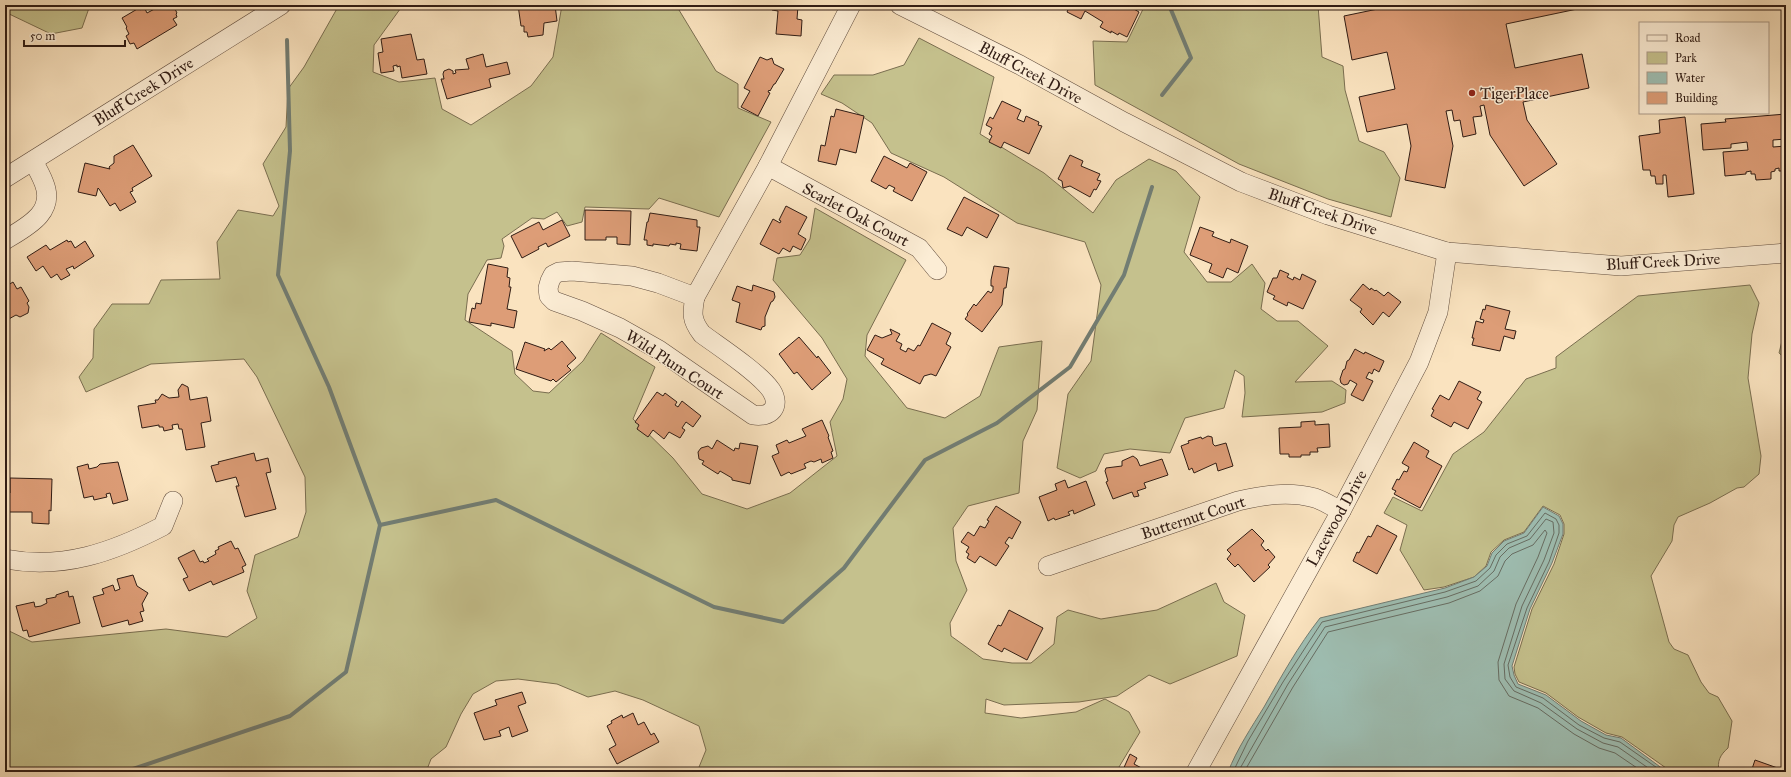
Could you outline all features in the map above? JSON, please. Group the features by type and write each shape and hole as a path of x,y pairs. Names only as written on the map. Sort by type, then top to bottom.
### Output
{"street":[{"name":"Bluff Creek Drive","path":"5,178 280,5"},
{"name":"Wild Plum Court","path":"695,297 658,283 632,276 588,272 559,272 553,275 548,288 549,296 554,301 582,311 620,328 659,350 753,415 761,416 769,413 775,408 775,398 771,390 761,379 702,334 696,327 692,314 695,297 768,166 851,5"},
{"name":"Bluff Creek Drive","path":"900,5 1020,65 1124,122 1241,182 1328,215 1447,252 1621,266 1786,253"},
{"path":"5,240 34,222 45,206 47,195 45,184 33,161"},
{"name":"Scarlet Oak Court","path":"768,166 919,248 937,270"},
{"name":"Lacewood Drive","path":"1196,772 1341,511 1419,362 1438,312 1447,252"},
{"name":"Butternut Court","path":"1048,566 1238,501 1267,494 1293,495 1317,499 1341,511"},
{"path":"5,559 21,561 55,561 98,555 130,543 163,526 173,501"}],"green space":[{"path":"5,5 105,5 89,8 82,28 51,34 5,12"},
{"path":"339,5 403,5 374,45 373,72 399,82 435,78 442,109 471,125 531,86 553,57 562,5 685,5 679,10 716,71 738,84 738,108 771,122 719,217 659,198 649,209 585,207 582,222 567,226 557,212 544,219 532,218 502,239 504,246 501,258 487,260 468,294 465,320 512,351 515,374 533,391 549,393 583,361 601,333 655,367 633,419 673,458 702,494 747,509 790,493 837,456 830,422 843,399 847,379 822,338 773,280 777,258 800,255 810,239 815,208 906,260 867,335 865,356 907,408 945,418 980,396 999,347 1042,341 1037,410 1023,441 1019,493 968,506 953,528 956,561 967,590 950,623 951,636 983,659 1012,663 1031,663 1054,644 1057,617 1068,610 1101,619 1157,610 1216,583 1224,602 1245,615 1237,656 1170,684 1149,675 1117,696 1079,702 1004,705 986,699 985,713 1021,718 1076,712 1105,699 1129,712 1140,732 1116,772 697,772 706,750 699,726 643,700 615,691 588,697 557,684 518,679 496,681 473,694 461,714 446,747 431,759 426,772 5,772 5,629 32,642 166,629 227,637 257,618 247,591 255,555 298,537 306,512 305,477 257,377 244,359 151,364 86,392 79,377 93,358 94,329 112,304 149,304 161,280 220,279 217,242 238,210 273,216 279,206 263,164 286,127 288,89 304,67"},
{"path":"1145,5 1318,5 1322,57 1343,66 1345,90 1359,141 1384,152 1400,178 1391,217 1328,199 1239,164 1095,85 1093,41 1127,42"},
{"path":"919,38 994,77 980,134 1044,173 1093,213 1116,180 1149,159 1176,171 1200,197 1184,252 1207,282 1231,282 1252,264 1265,283 1261,309 1277,321 1298,321 1328,346 1295,382 1332,381 1346,390 1345,403 1322,412 1242,417 1245,393 1244,376 1235,370 1224,408 1185,418 1170,453 1130,449 1104,454 1096,471 1080,478 1057,468 1068,394 1091,361 1101,285 1085,242 1017,223 944,177 891,153 872,123 842,103 821,94 834,75 873,75 904,65"},
{"path":"1750,285 1759,303 1752,334 1748,378 1761,456 1759,474 1744,487 1737,488 1710,503 1678,517 1674,525 1672,541 1651,576 1669,642 1674,649 1688,655 1701,682 1709,693 1718,697 1732,721 1728,748 1720,758 1718,765 1719,772 1669,772 1666,768 1622,737 1606,733 1578,717 1546,693 1519,682 1515,674 1514,667 1532,609 1554,564 1564,534 1564,524 1560,515 1543,506 1524,532 1504,540 1491,552 1486,566 1474,577 1444,587 1424,590 1400,550 1407,525 1384,513 1393,497 1422,511 1453,454 1484,432 1526,379 1556,368 1556,357 1638,296"},
{"path":"1786,325 1786,359 1779,353"}],"water":[{"path":"1543,507 1559,516 1563,524 1563,534 1552,563 1530,609 1512,666 1518,684 1546,695 1581,721 1606,735 1621,738 1667,772 1228,772 1249,731 1290,662 1320,618 1445,588 1474,577 1487,566 1492,553 1504,541 1524,533"}],"building":[{"path":"162,5 173,5 177,13 177,17 173,19 177,25 137,49 134,43 130,44 126,36 129,34 122,18 139,8 140,10 144,7 147,13"},
{"path":"518,5 555,5 557,21 544,23 543,35 528,37 527,32 524,32 524,26 521,26"},
{"path":"772,5 809,5 809,7 798,6 797,19 802,20 801,36 776,34 778,11 772,10"},
{"path":"1070,5 1127,5 1139,12 1127,37 1119,33 1118,35 1111,31 1111,33 1100,27 1103,22 1085,11 1081,19 1067,12"},
{"name":"TigerPlace","path":"1397,5 1581,5 1582,8 1506,24 1515,68 1582,54 1589,88 1523,102 1527,120 1557,164 1524,186 1490,135 1484,105 1480,106 1482,116 1473,117 1476,134 1463,137 1460,120 1454,121 1452,110 1446,111 1453,146 1445,188 1405,180 1411,146 1407,124 1367,132 1359,97 1395,89 1387,52 1352,60 1344,16"},
{"path":"411,34 417,60 424,59 427,74 402,78 400,66 397,67 397,65 393,66 394,71 381,73 378,53 383,52 381,39"},
{"path":"483,54 486,67 507,62 510,74 489,79 491,87 447,99 441,79 444,79 444,71 449,69 453,71 453,74 456,73 455,70 469,69 466,59"},
{"path":"760,57 767,60 772,58 774,64 784,69 770,91 769,90 768,92 770,93 758,116 741,107 750,91 744,88"},
{"path":"1002,101 1021,110 1017,119 1024,122 1026,116 1039,122 1038,125 1042,126 1029,154 1004,142 1001,148 989,142 992,136 989,134 992,128 986,125 990,117 993,119"},
{"path":"836,109 864,116 856,153 840,149 836,165 818,161 821,145 825,146 831,116 834,117"},
{"path":"1786,114 1786,139 1773,140 1773,147 1786,146 1786,171 1779,171 1779,168 1775,169 1775,171 1771,172 1771,179 1756,180 1755,174 1751,174 1751,171 1746,172 1746,174 1725,176 1723,152 1748,150 1747,142 1731,144 1731,148 1703,150 1701,124 1726,122 1725,119"},
{"path":"1685,117 1694,194 1668,197 1666,175 1663,175 1663,184 1656,184 1655,176 1651,176 1650,170 1643,170 1639,136 1660,133 1659,120"},
{"path":"133,145 152,176 132,188 133,191 130,192 136,202 120,211 115,203 110,206 98,188 96,196 78,192 85,163 110,169 109,167 114,163 114,156"},
{"path":"1070,155 1083,161 1081,166 1100,174 1097,180 1101,181 1096,190 1094,189 1090,197 1070,186 1063,188 1062,181 1058,179"},
{"path":"884,156 907,168 910,163 927,172 912,201 893,191 895,188 889,185 886,189 871,181"},
{"path":"964,197 999,215 987,238 967,227 962,236 947,229"},
{"path":"786,206 807,217 798,234 806,239 801,250 793,246 790,252 783,248 779,254 760,244 773,219 780,223 781,221 779,220"},
{"path":"585,210 631,211 630,245 617,244 617,237 606,237 606,240 585,240"},
{"path":"650,213 697,220 697,227 700,227 697,251 680,249 681,244 676,243 676,245 670,244 669,246 653,244 653,246 647,245 647,240 644,240"},
{"path":"562,220 570,236 548,247 546,243 538,247 539,249 522,258 511,236 539,222 543,230"},
{"path":"1200,227 1214,232 1212,236 1230,243 1231,239 1248,246 1238,273 1227,268 1223,278 1209,272 1212,264 1190,255"},
{"path":"67,240 68,242 71,241 75,248 85,241 94,256 74,269 73,266 66,269 70,275 61,280 57,274 51,278 43,266 36,271 27,257 46,245 50,250"},
{"path":"488,264 508,268 507,277 510,278 509,287 511,287 507,309 517,311 514,328 491,323 491,326 469,322 472,308 475,309 476,303 481,304"},
{"path":"994,266 1009,268 1006,288 1004,288 1002,305 982,332 965,319 974,304 976,306 988,291 991,293 993,290 991,280"},
{"path":"1280,270 1289,274 1287,277 1293,280 1294,277 1300,280 1302,274 1316,281 1303,309 1288,302 1287,306 1273,299 1275,296 1267,292 1273,278 1277,278"},
{"path":"13,282 17,289 21,287 29,301 27,303 29,307 28,313 20,317 16,315 7,320 5,325 5,287"},
{"path":"1363,284 1370,290 1371,288 1375,291 1376,290 1384,296 1388,292 1401,302 1389,317 1383,312 1373,325 1360,312 1362,309 1350,300"},
{"path":"753,285 774,292 775,297 771,302 765,317 765,326 762,327 761,330 736,322 740,303 732,300 737,286 752,291"},
{"path":"1486,305 1510,311 1505,329 1516,331 1514,339 1504,336 1500,351 1472,345 1476,321 1483,323 1484,320 1480,319"},
{"path":"932,323 951,333 946,344 951,347 936,376 931,374 924,376 920,384 881,364 884,359 867,350 875,335 882,338 892,334 890,329 900,334 896,341 902,344 900,349 906,352 908,348 914,351 918,345 920,346"},
{"path":"799,337 817,358 818,356 831,373 812,390 797,372 794,374 779,354"},
{"path":"562,341 576,358 567,366 571,370 556,382 553,379 551,381 516,369 525,342 545,349 544,351 549,348 551,350"},
{"path":"1355,349 1384,361 1379,372 1374,369 1372,374 1369,372 1366,378 1373,381 1363,401 1351,395 1357,384 1350,380 1348,384 1344,385 1341,383 1340,379 1347,361"},
{"path":"1459,381 1481,392 1477,399 1482,402 1468,429 1454,422 1451,427 1431,416 1434,410 1432,409 1440,395 1449,400"},
{"path":"182,384 188,387 190,400 207,397 211,421 201,423 205,447 186,450 182,429 179,429 178,424 172,425 173,429 164,431 163,427 159,427 159,425 142,428 138,406 156,403 155,400 158,400 162,394 169,398 179,397 178,390"},
{"path":"657,392 663,396 665,393 677,402 675,405 678,407 682,401 701,416 693,427 686,422 682,428 685,430 680,438 669,432 664,439 653,430 648,437 637,429 639,425 635,422"},
{"path":"822,420 829,436 828,437 833,451 831,452 833,458 822,463 821,459 814,462 811,461 804,464 806,468 791,474 789,472 781,476 772,456 779,453 776,445 787,440 789,443 806,436 802,429"},
{"path":"1315,421 1315,425 1329,424 1330,447 1317,448 1318,452 1310,452 1310,455 1301,455 1301,457 1289,457 1289,454 1280,454 1279,428 1301,427 1301,422"},
{"path":"1208,436 1212,437 1213,444 1215,446 1226,443 1233,466 1218,471 1216,463 1194,473 1192,468 1189,470 1181,446 1189,443 1188,441 1201,437 1202,439"},
{"path":"717,440 734,451 735,448 739,449 740,443 758,446 750,484 732,480 732,478 720,471 718,474 702,464 704,461 699,459 698,452 701,448 708,446 712,449"},
{"path":"1414,442 1429,451 1426,457 1442,466 1420,508 1394,494 1396,491 1392,489 1397,479 1399,480 1404,471 1407,472 1409,467 1402,463"},
{"path":"254,453 256,461 268,458 271,472 266,473 276,509 245,517 236,486 239,486 236,477 216,482 211,466 219,464 218,462"},
{"path":"1133,456 1137,459 1140,466 1162,459 1168,475 1144,483 1146,488 1137,491 1139,496 1134,497 1132,492 1113,499 1106,482 1108,481 1105,471 1106,468 1122,466 1122,461"},
{"path":"118,462 128,500 113,504 110,493 106,494 107,497 94,500 93,496 84,498 77,467 88,464 89,469 97,467 100,464"},
{"path":"10,478 52,479 49,524 32,523 32,512 8,512"},
{"path":"1065,480 1068,488 1086,481 1095,505 1074,514 1073,510 1068,512 1070,515 1055,520 1054,518 1048,521 1039,497 1057,490 1055,484"},
{"path":"996,506 1021,522 1012,539 1009,537 1005,543 1009,546 996,566 980,556 975,563 967,558 969,554 966,552 969,547 961,542 968,532 974,536 980,526 985,528 989,521 987,520"},
{"path":"1377,525 1397,536 1377,574 1353,561 1357,552 1359,553 1368,536 1371,537"},
{"path":"1252,529 1264,541 1261,545 1266,551 1268,549 1275,557 1268,565 1270,567 1254,582 1238,564 1235,567 1227,559 1231,554 1227,550"},
{"path":"231,541 235,549 238,548 246,565 242,567 244,572 213,585 211,581 189,591 183,579 188,577 178,558 194,550 200,562 203,561 204,563 209,561 207,559 216,554 215,551 219,549 218,547"},
{"path":"133,575 137,586 148,593 142,604 144,611 140,612 143,621 129,625 128,620 102,627 93,597 104,594 102,589 113,585 115,591 120,589 117,579"},
{"path":"68,591 69,597 73,596 80,623 29,637 27,630 23,631 16,606 34,602 35,607 41,606 47,603 46,599 56,597 56,595"},
{"path":"1009,610 1043,628 1027,660 1004,648 1002,652 988,644 998,625 1001,626"},
{"path":"522,692 526,703 518,706 528,731 512,737 509,727 499,731 501,736 484,740 474,713 497,705 495,700"},
{"path":"633,713 638,725 644,722 651,735 654,733 659,742 617,764 609,749 616,745 607,726 612,723 611,721 622,715 623,718"},
{"path":"1130,754 1137,758 1134,764 1149,772 1122,772"},
{"path":"1755,760 1786,771 1786,772 1751,772"}],"waterway":[{"path":"1162,95 1191,58 1169,5"},
{"path":"287,40 290,151 278,275 329,387 380,525"},
{"path":"124,772 290,716 346,672 380,525 496,500 714,607 783,622 844,568 925,460 997,423 1070,367 1124,275 1152,187"}],"place":[{"name":"TigerPlace","path":"1472,93"}]}
